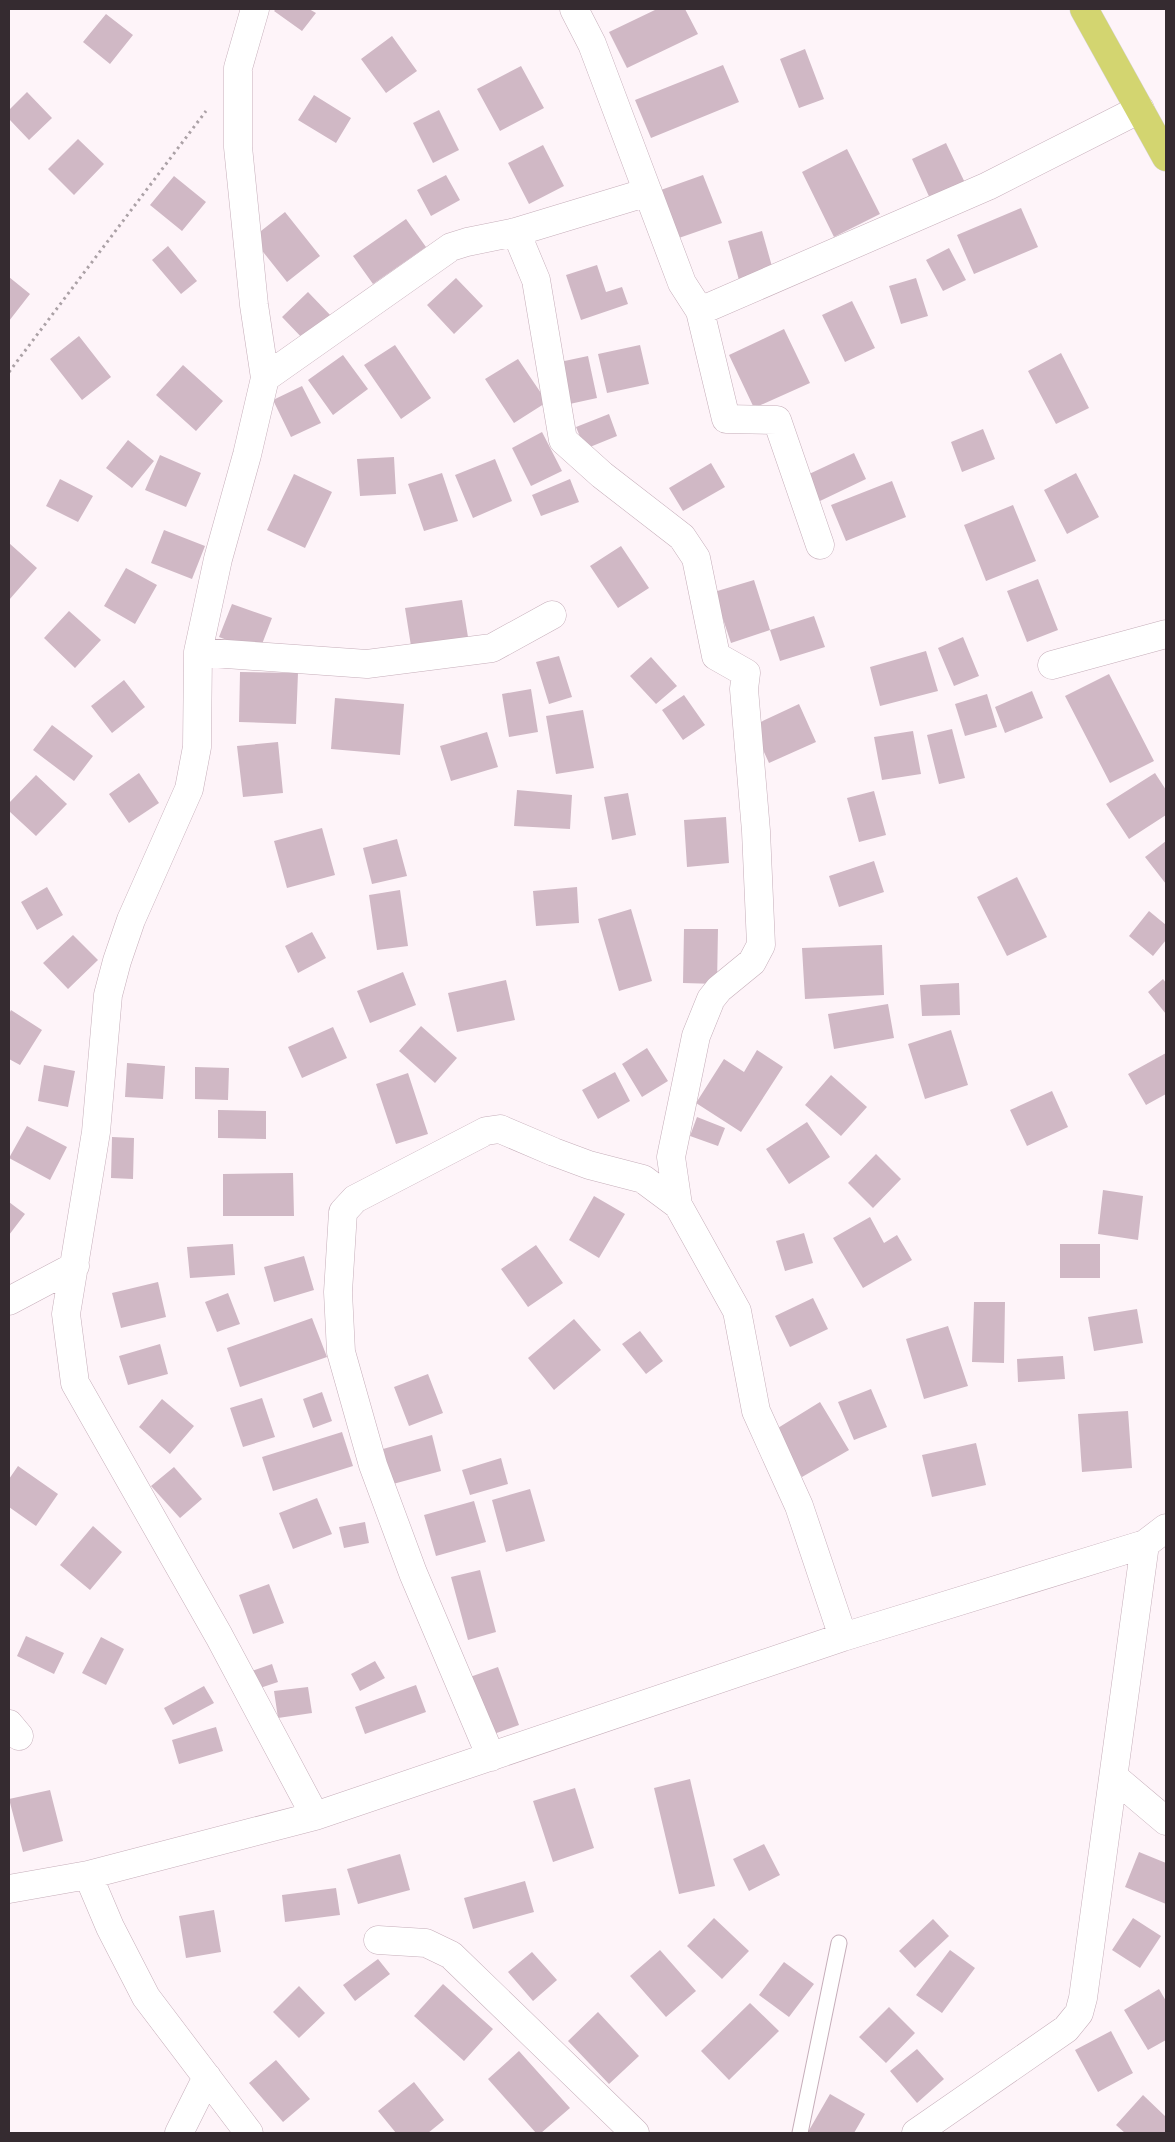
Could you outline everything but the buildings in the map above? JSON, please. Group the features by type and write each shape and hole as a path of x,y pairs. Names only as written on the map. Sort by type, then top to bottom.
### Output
{"highway":[{"path":"1084,9 1166,157"}],"street":[{"path":"255,9 238,68 238,147 254,305 265,378 247,454 218,559 198,652 197,747 189,789 131,920 108,995 96,1132 66,1314 75,1383 220,1636 315,1816"},
{"path":"574,9 592,44 682,283 700,311 726,420 778,420 820,546"},
{"path":"700,311 988,186 1140,109"},
{"path":"265,378 452,247 466,242 516,232 648,192"},
{"path":"516,232 536,280 563,440 602,475 682,537 696,558 716,656 746,673 744,689 756,831 761,945 752,962 719,989 711,999 696,1036 671,1157 678,1205 737,1311 756,1411 799,1506 843,1637"},
{"path":"198,652 367,664 492,648 552,615"},
{"path":"1052,665 1166,634"},
{"path":"491,1757 409,1564 373,1466 341,1352 338,1292 343,1212 355,1199 493,1129 500,1129 589,1165 643,1179 678,1205"},
{"path":"9,1301 75,1266"},
{"path":"9,1889 88,1875 315,1816 843,1637 1156,1536 1114,1777 1083,1998 1079,2013 1066,2029 916,2133"},
{"path":"1114,1777 1166,1820"},
{"path":"88,1875 110,1927 146,1997 249,2133"},
{"path":"378,1940 426,1943 451,1955 635,2133"},
{"path":"179,2133 207,2077"}],"lane":[{"path":"800,2133 839,1943"}],"path":[{"path":"9,372 209,107"}]}
